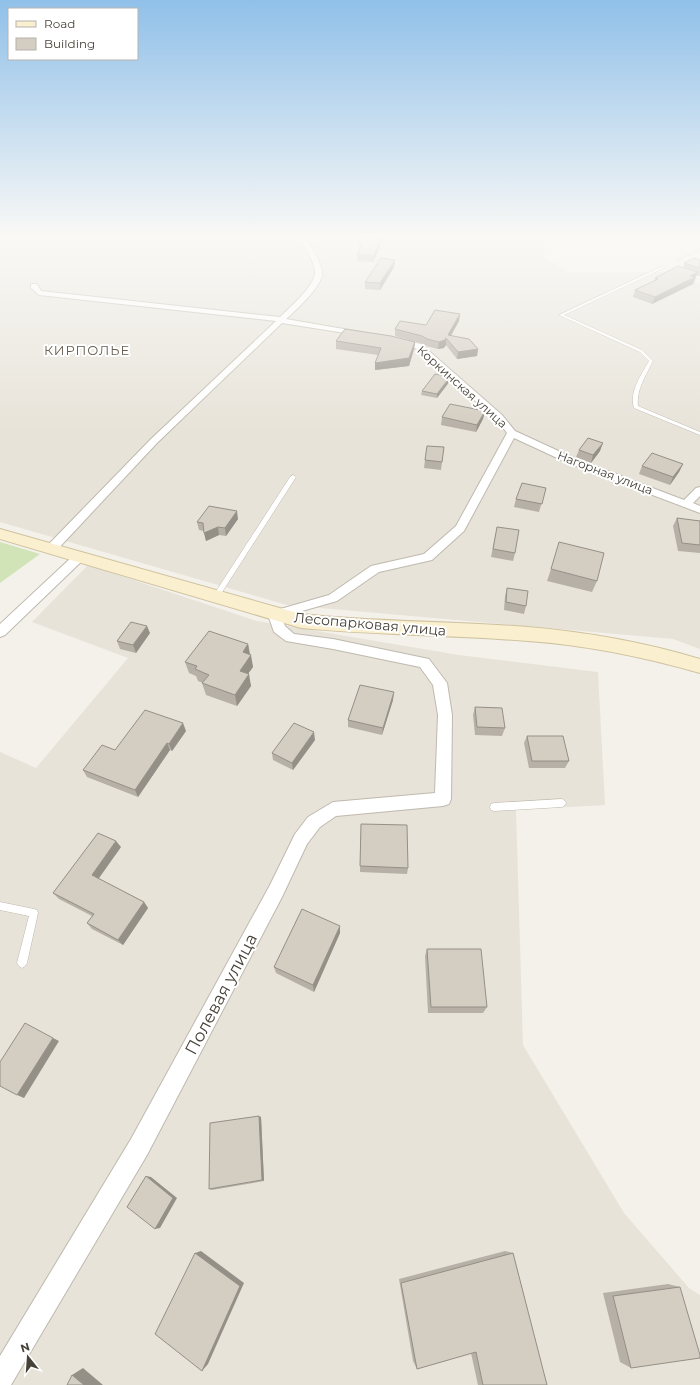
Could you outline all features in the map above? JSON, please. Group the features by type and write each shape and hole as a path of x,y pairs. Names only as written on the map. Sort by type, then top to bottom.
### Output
{"street":[{"path":"126,302 265,317 368,335"},
{"path":"51,549 205,390 300,302"},
{"name":"Коркинская улица","path":"391,339 418,346 499,417 512,433"},
{"path":"274,615 333,598 375,569 428,557 460,528 512,433"},
{"name":"Нагорная улица","path":"512,433 572,461 700,510"},
{"path":"686,504 700,490"},
{"name":"Лесопарковая улица","path":"0,534 215,598 301,621 352,626 528,634 578,640 656,653 700,666"},
{"path":"0,632 78,558"},
{"name":"Полевая улица","path":"0,1380 139,1147 276,891 301,839 314,822 333,809 443,799 445,715 440,683 424,663 348,646 291,638 279,628 274,615"}],"lane":[{"path":"590,302 561,315 641,352 651,361 634,400 636,407 700,434"},
{"path":"215,598 293,478"},
{"path":"494,807 562,802"},
{"path":"0,906 34,912 22,963"}],"shaded area":[{"path":"0,302 700,302 700,649 673,639 287,605 0,522"},
{"path":"88,565 257,621 459,655 598,672 605,805 516,810 523,1045 624,1213 689,1288 700,1295 700,1385 0,1385 0,752 36,768 128,658 32,622"}],"green space":[{"path":"0,542 40,554 0,583"}],"building":[{"path":"435,310 460,314 448,335 469,339 478,349 458,352 446,338 445,340 439,342 395,329 400,321 426,325"},
{"path":"345,329 391,336 415,342 409,358 375,363 381,348 336,341"},
{"path":"435,374 450,377 437,394 422,391"},
{"path":"450,404 485,411 477,425 442,417"},
{"path":"588,438 603,443 593,455 579,450"},
{"path":"427,446 444,447 442,462 425,460"},
{"path":"652,453 683,464 673,477 642,466"},
{"path":"522,483 546,488 542,504 516,499"},
{"path":"209,506 237,511 225,528 218,527 204,533 203,523 197,522"},
{"path":"677,518 700,521 700,545 682,543"},
{"path":"497,527 519,530 515,553 493,549"},
{"path":"559,542 604,553 597,581 551,569"},
{"path":"507,588 528,591 526,606 506,602"},
{"path":"131,622 147,626 133,645 117,641"},
{"path":"209,631 248,644 243,652 251,655 240,671 249,674 235,695 202,683 209,675 195,669 197,666 185,662"},
{"path":"360,685 394,692 383,728 348,720"},
{"path":"475,707 502,708 505,728 477,727"},
{"path":"145,710 183,723 169,744 167,743 135,790 83,770 102,745 115,750"},
{"path":"294,723 314,732 292,763 272,753"},
{"path":"527,736 563,736 569,761 532,761"},
{"path":"361,824 407,825 408,868 360,866"},
{"path":"98,833 116,841 92,875 144,902 118,940 87,923 94,914 53,893"},
{"path":"302,909 340,926 313,985 274,967"},
{"path":"427,949 481,949 487,1007 431,1007"},
{"path":"25,1023 53,1038 17,1095 0,1086 0,1062"},
{"path":"259,1116 262,1180 209,1189 210,1123"},
{"path":"146,1176 173,1198 155,1229 127,1207"},
{"path":"195,1253 240,1286 202,1371 155,1334"},
{"path":"513,1253 547,1385 483,1385 476,1352 417,1369 401,1283"},
{"path":"680,1287 700,1358 631,1368 613,1296"},
{"path":"72,1375 84,1385 67,1385"}],"district":[{"name":"КИРПОЛЬЕ","path":"87,350"}]}
